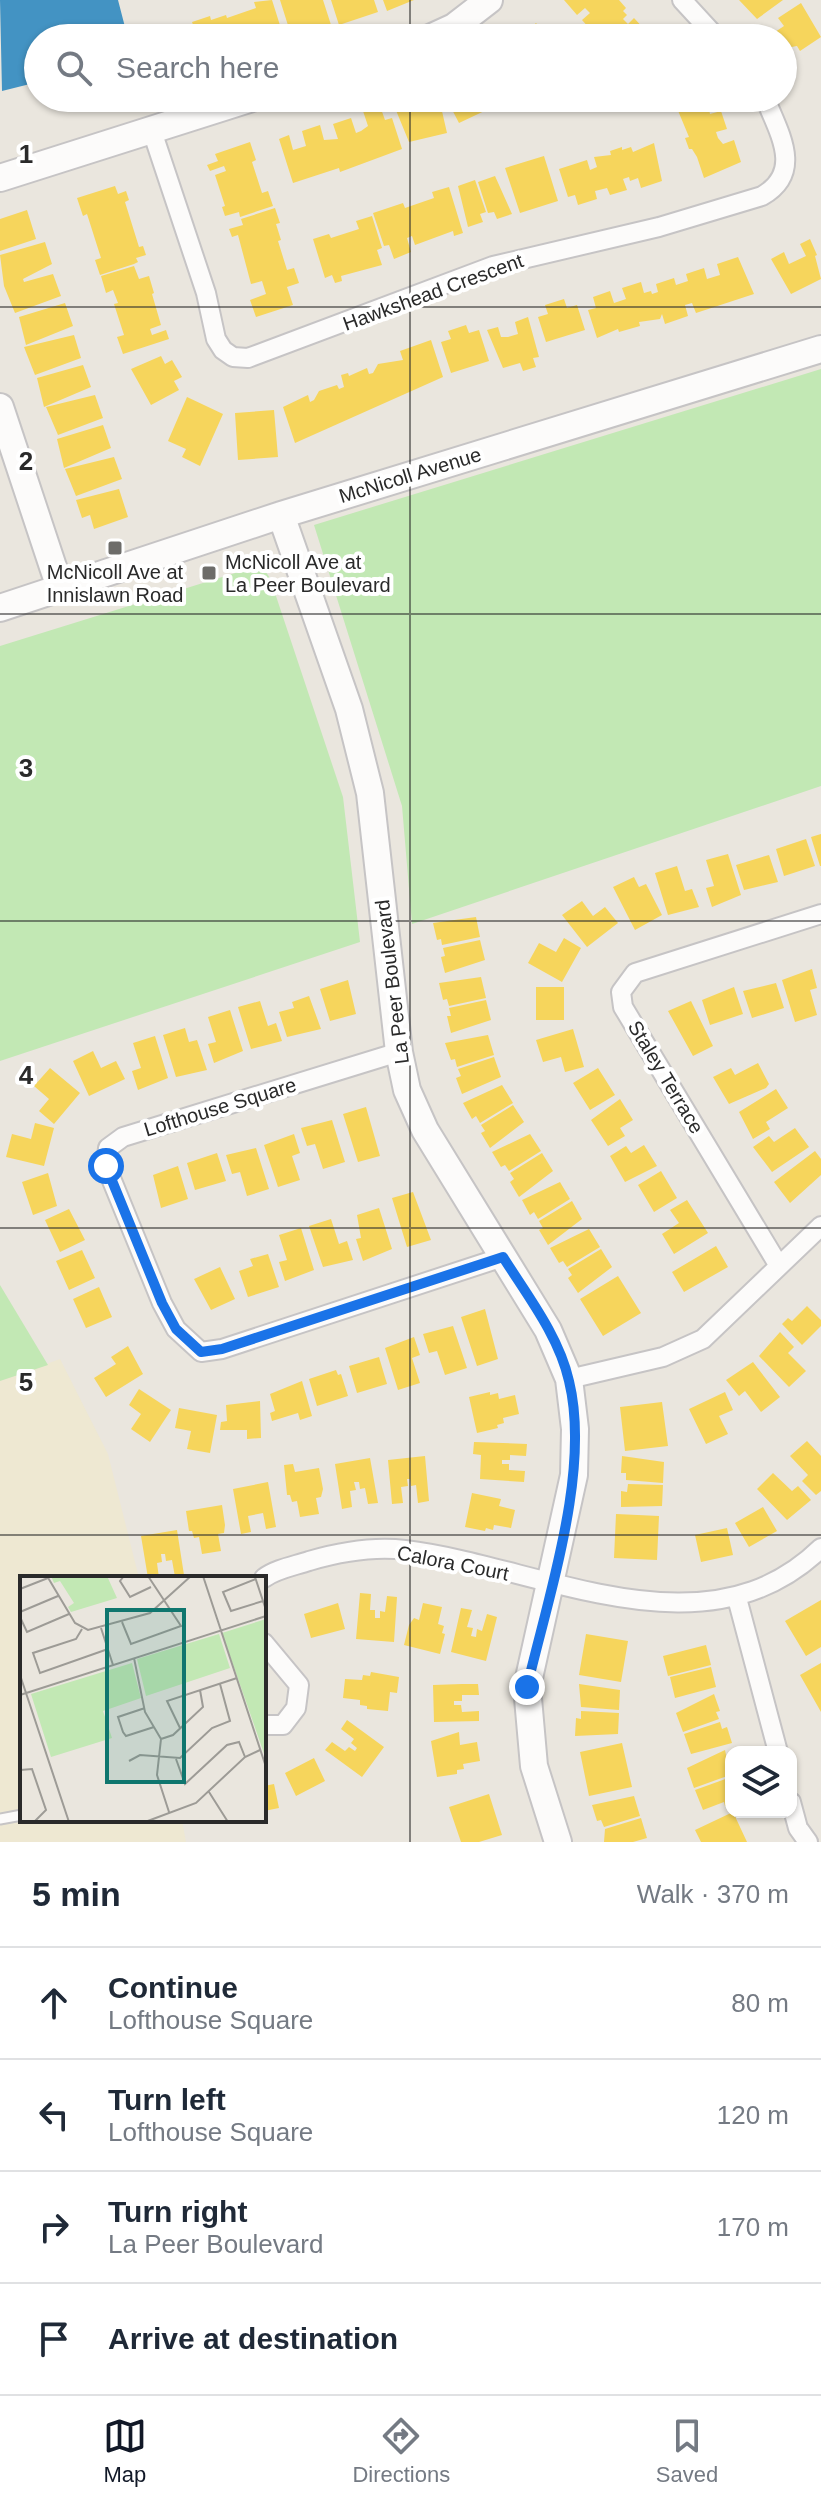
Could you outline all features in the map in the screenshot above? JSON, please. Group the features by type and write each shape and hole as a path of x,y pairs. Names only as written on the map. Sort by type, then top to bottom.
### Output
{"street":[{"path":"458,24 489,0"},
{"path":"682,0 704,24"},
{"path":"0,178 210,112"},
{"name":"Hawkshead Crescent","path":"152,131 206,293 216,339 223,350 233,357 248,358 264,356 493,266 659,227 762,196 780,182 787,161 770,112"},
{"name":"McNicoll Avenue","path":"0,608 281,515 821,349"},
{"path":"1,412 60,588"},
{"name":"La Peer Boulevard","path":"281,515 349,709 370,793 399,1052 407,1090 425,1130 548,1330 569,1379 575,1429 574,1475 527,1687 534,1766 558,1842"},
{"name":"Staley Terrace","path":"779,1266 623,1007 621,992 635,973 821,914"},
{"name":"Lofthouse Square","path":"399,1052 123,1137 108,1148 106,1166 162,1303 176,1329 201,1352 236,1344 503,1257"},
{"path":"569,1379 663,1357 703,1339 821,1226"},
{"name":"Calora Court","path":"266,1577 345,1550 404,1549 678,1605 737,1598 776,1583 821,1548"},
{"path":"737,1598 776,1746"},
{"path":"266,1645 299,1685 296,1708 283,1725 266,1725"},
{"path":"795,1818 808,1842"}],"lane":[{"path":"0,1819 20,1815"}],"shaded area":[{"path":"60,1359 108,1454 138,1576 20,1576 20,1822 182,1822 186,1842 0,1842 0,1381"}],"green space":[{"path":"821,369 821,786 412,924 402,806 314,525"},
{"path":"261,565 270,578 343,797 360,942 0,1061 0,646"},
{"path":"0,1285 48,1365 0,1381"}],"building: Homes":[{"path":"272,0 280,24 192,22 210,16 211,20 226,15 227,18 256,8 254,2"},
{"path":"280,0 323,0 331,24 288,24"},
{"path":"331,0 374,0 378,12 339,24"},
{"path":"383,0 414,0 387,11"},
{"path":"564,0 619,0 626,8 623,11 627,15 623,19 628,24 586,24 582,20 590,13 585,8 577,15"},
{"path":"739,0 783,0 757,19"},
{"path":"801,3 821,37 800,51 797,46 797,24 782,24 778,18"},
{"path":"363,112 382,112 385,120 392,118 402,149 340,172 339,168 293,183 279,139 289,135 293,150 306,146 302,131 320,125 324,140 338,139 333,124 351,118 356,133 368,126"},
{"path":"397,112 442,112 447,133 409,142"},
{"path":"453,112 482,112 459,123"},
{"path":"679,112 721,112 727,129 716,132 718,138 723,144 734,140 741,162 704,178 697,157 689,149 685,138 689,137"},
{"path":"250,142 256,160 252,162 262,193 268,191 273,206 240,217 239,212 225,216 215,175 226,171 224,166 210,171 207,165 218,161 215,154"},
{"path":"654,143 662,181 641,188 638,178 630,181 629,177 623,179 627,190 610,195 607,188 595,191 597,199 578,205 575,195 568,197 559,169 587,160 590,170 597,167 594,157 611,155 610,151 622,147 622,150 631,147 633,152"},
{"path":"544,156 558,201 520,213 505,168"},
{"path":"495,176 512,214 497,219 494,212 488,213 478,182"},
{"path":"475,180 486,212 480,214 483,222 468,227 458,186"},
{"path":"115,186 118,194 126,191 129,200 125,202 139,247 143,246 146,255 136,258 138,262 134,264 100,275 95,260 101,258 87,214 83,216 77,198"},
{"path":"449,187 463,233 454,236 453,231 415,245 412,236 407,238 411,252 394,259 389,245 384,246 373,213 403,203 405,208 434,198 432,192"},
{"path":"275,208 280,223 276,224 281,240 278,241 287,270 294,268 299,283 287,287 293,305 256,317 250,300 266,294 262,281 251,284 238,235 232,237 229,229 243,225 241,219"},
{"path":"27,210 36,239 0,251 0,219"},
{"path":"372,216 382,248 377,250 382,265 341,276 342,281 335,283 332,275 325,278 313,239 329,234 331,238 359,229 356,221"},
{"path":"810,239 817,255 821,279 791,294 771,259 784,252 789,264 806,256 800,244"},
{"path":"45,242 52,264 23,279 24,282 53,274 61,296 15,313 4,286 0,255"},
{"path":"738,257 754,294 696,313 692,303 685,305 688,316 665,324 662,314 660,319 639,322 640,326 619,332 618,329 597,338 588,310 596,308 593,297 610,291 614,303 626,299 622,288 641,282 644,293 651,291 652,294 658,292 656,284 674,278 676,285 688,281 686,274 704,268 707,279 720,275 717,264"},
{"path":"134,266 139,279 149,276 154,293 161,325 150,329 152,335 166,330 169,339 123,354 117,337 124,335 114,304 118,303 113,290 106,293 101,276"},
{"path":"564,299 567,308 577,305 585,330 546,342 538,317 548,314 545,305"},
{"path":"65,303 73,326 26,345 19,317"},
{"path":"528,317 539,357 533,358 536,367 523,371 520,363 503,368 487,330 498,327 501,337 518,334 515,322"},
{"path":"466,325 469,333 479,330 489,361 451,373 441,342 451,339 448,331"},
{"path":"74,335 81,358 35,375 24,347"},
{"path":"431,340 443,377 295,443 283,407 308,395 310,402 319,391 337,385 339,389 344,387 341,375 348,373 349,376 367,368 369,374 373,373 378,364 403,360 400,351"},
{"path":"161,356 165,364 172,360 182,377 174,381 179,390 151,405 131,369"},
{"path":"83,365 91,387 44,407 37,378"},
{"path":"95,395 103,418 58,435 46,407"},
{"path":"187,397 223,414 200,466 182,457 186,449 168,441"},
{"path":"274,410 278,457 238,460 235,413"},
{"path":"103,425 111,448 64,468 57,439"},
{"path":"114,457 122,479 76,496 65,469"},
{"path":"119,489 128,517 94,529 90,515 82,518 76,500"},
{"path":"821,834 821,866 820,866 811,837"},
{"path":"806,839 815,866 784,876 776,849"},
{"path":"728,854 741,895 712,907 706,888 714,886 706,860"},
{"path":"769,855 778,882 744,890 736,865"},
{"path":"677,866 685,891 692,889 699,907 668,915 655,873"},
{"path":"634,877 639,887 646,884 662,915 635,930 613,887"},
{"path":"582,901 593,916 605,907 618,923 587,947 562,915"},
{"path":"476,917 480,937 442,945 441,939 437,940 433,923"},
{"path":"564,938 581,948 562,982 528,963 539,943 556,952"},
{"path":"480,940 485,960 445,973 441,957 445,956 443,948"},
{"path":"812,969 817,988 810,990 817,1015 795,1022 782,980"},
{"path":"481,977 486,998 449,1006 447,999 443,1000 439,983"},
{"path":"348,980 356,1014 330,1021 320,989"},
{"path":"776,983 784,1008 752,1018 743,991"},
{"path":"536,987 564,987 564,1020 536,1020"},
{"path":"734,987 743,1014 710,1025 702,1000"},
{"path":"309,996 321,1029 287,1037 279,1012 294,1008 292,1002"},
{"path":"486,1000 491,1020 451,1033 447,1016 451,1016 449,1008"},
{"path":"260,1001 268,1026 276,1023 282,1041 251,1049 238,1007"},
{"path":"691,1001 713,1046 693,1056 668,1011"},
{"path":"230,1010 243,1051 214,1063 208,1044 216,1042 208,1017"},
{"path":"185,1028 189,1042 197,1040 207,1070 176,1077 163,1035"},
{"path":"573,1029 584,1067 565,1072 561,1057 543,1062 536,1040"},
{"path":"488,1035 494,1055 457,1067 455,1059 451,1060 445,1043"},
{"path":"155,1036 168,1078 138,1090 132,1071 141,1068 133,1043"},
{"path":"93,1051 101,1068 116,1061 125,1079 89,1096 73,1061"},
{"path":"494,1057 501,1077 462,1094 456,1078 461,1076 458,1069"},
{"path":"758,1063 769,1084 729,1104 713,1077 731,1068 735,1075"},
{"path":"50,1068 80,1093 54,1124 39,1111 49,1099 34,1086"},
{"path":"598,1068 615,1095 590,1110 573,1083"},
{"path":"502,1085 513,1103 480,1123 476,1116 472,1119 463,1103"},
{"path":"776,1089 788,1108 766,1122 770,1129 753,1139 739,1112"},
{"path":"620,1099 633,1120 620,1128 625,1136 608,1146 591,1120"},
{"path":"513,1105 524,1122 490,1148 481,1133 485,1131 481,1125"},
{"path":"366,1107 380,1156 358,1162 343,1114"},
{"path":"332,1120 345,1162 323,1169 315,1144 307,1146 301,1128"},
{"path":"35,1123 54,1128 44,1166 6,1157 12,1134 31,1139"},
{"path":"795,1128 809,1147 772,1172 753,1147 769,1136 774,1142"},
{"path":"294,1134 300,1153 292,1156 300,1180 278,1187 264,1145"},
{"path":"530,1134 541,1151 509,1171 505,1165 501,1167 492,1152"},
{"path":"644,1145 657,1166 625,1182 610,1156 626,1146 631,1153"},
{"path":"256,1148 269,1189 247,1196 240,1172 232,1174 226,1155"},
{"path":"815,1151 821,1159 821,1175 790,1203 774,1182"},
{"path":"217,1153 226,1181 195,1190 187,1163"},
{"path":"542,1153 553,1171 519,1197 510,1182 514,1179 510,1173"},
{"path":"178,1166 188,1199 161,1208 153,1175"},
{"path":"661,1171 677,1198 654,1212 638,1185"},
{"path":"48,1173 57,1206 33,1215 22,1182"},
{"path":"560,1182 570,1199 538,1219 534,1212 530,1215 522,1200"},
{"path":"413,1192 431,1240 407,1247 392,1198"},
{"path":"687,1200 708,1233 674,1254 662,1234 679,1223 670,1210"},
{"path":"572,1201 582,1219 548,1245 539,1230 543,1228 539,1221"},
{"path":"379,1208 392,1249 363,1261 356,1239 361,1238 357,1215"},
{"path":"69,1209 85,1240 60,1252 45,1220"},
{"path":"331,1219 339,1244 347,1241 353,1260 323,1267 309,1226"},
{"path":"301,1228 314,1270 285,1281 279,1262 287,1260 279,1235"},
{"path":"589,1229 600,1247 567,1267 563,1261 559,1263 550,1248"},
{"path":"716,1246 728,1267 684,1292 672,1272"},
{"path":"601,1249 612,1267 578,1293 568,1278 572,1275 568,1269"},
{"path":"82,1250 95,1278 69,1290 56,1261"},
{"path":"268,1254 279,1287 248,1297 239,1271 253,1266 250,1259"},
{"path":"220,1267 235,1299 211,1310 194,1279"},
{"path":"618,1276 641,1313 603,1336 580,1299"},
{"path":"99,1287 112,1317 86,1328 73,1299"},
{"path":"807,1306 821,1320 821,1326 802,1345 782,1324 788,1318 792,1321"},
{"path":"485,1309 498,1359 477,1366 461,1317"},
{"path":"453,1326 467,1368 445,1375 437,1351 429,1353 423,1334"},
{"path":"780,1332 794,1347 788,1353 806,1371 789,1387 759,1356"},
{"path":"414,1337 420,1355 412,1358 420,1383 398,1390 385,1348"},
{"path":"128,1346 143,1374 106,1397 94,1378 116,1364 111,1357"},
{"path":"379,1357 387,1384 357,1393 349,1366"},
{"path":"753,1362 780,1397 761,1412 745,1391 739,1396 726,1380"},
{"path":"336,1370 338,1375 341,1374 348,1396 317,1406 309,1379"},
{"path":"302,1381 312,1416 300,1420 298,1413 272,1421 270,1413 275,1411 270,1394"},
{"path":"139,1389 171,1410 150,1442 131,1429 141,1414 129,1405"},
{"path":"490,1392 490,1395 498,1393 499,1399 515,1395 519,1414 503,1418 504,1423 497,1425 498,1428 477,1433 469,1397"},
{"path":"725,1392 733,1410 719,1416 728,1434 706,1444 689,1409"},
{"path":"260,1401 261,1438 247,1439 247,1430 220,1430 221,1422 227,1421 226,1405"},
{"path":"662,1402 668,1446 625,1451 620,1407"},
{"path":"179,1408 217,1415 210,1453 187,1449 191,1431 175,1428"},
{"path":"807,1441 821,1456 821,1491 816,1495 802,1481 808,1475 790,1456"},
{"path":"474,1442 527,1444 526,1456 510,1455 510,1460 502,1460 502,1464 509,1464 509,1470 525,1471 524,1482 480,1479 481,1455 473,1454"},
{"path":"425,1456 429,1501 418,1503 416,1485 411,1486 410,1479 407,1479 408,1486 401,1487 403,1503 392,1504 388,1460"},
{"path":"622,1456 664,1462 663,1483 626,1480 626,1473 621,1473"},
{"path":"370,1458 378,1503 368,1504 365,1488 360,1489 359,1482 354,1482 356,1490 350,1491 352,1507 342,1509 335,1464"},
{"path":"293,1464 295,1472 319,1468 323,1489 321,1497 316,1498 319,1514 300,1517 297,1501 292,1502 290,1495 287,1495 284,1465"},
{"path":"773,1473 792,1491 798,1486 811,1500 787,1520 757,1489"},
{"path":"268,1482 276,1527 266,1529 263,1513 248,1516 251,1532 241,1534 233,1489"},
{"path":"628,1484 663,1485 662,1506 621,1507 621,1491 627,1492"},
{"path":"472,1493 501,1499 499,1506 515,1510 511,1528 494,1525 493,1530 486,1528 485,1531 465,1527"},
{"path":"222,1505 225,1525 224,1533 218,1534 221,1551 202,1554 199,1537 194,1538 192,1531 189,1531 186,1511"},
{"path":"763,1507 777,1531 749,1547 735,1523"},
{"path":"616,1514 659,1516 657,1560 614,1558"},
{"path":"727,1528 733,1555 701,1562 695,1535"},
{"path":"177,1530 184,1575 175,1576 172,1560 166,1561 165,1554 161,1554 162,1562 157,1563 159,1576 148,1576 141,1536"},
{"path":"360,1593 371,1594 370,1610 375,1610 375,1618 380,1618 380,1611 385,1612 387,1596 397,1597 394,1642 356,1639"},
{"path":"821,1600 821,1647 806,1656 785,1621"},
{"path":"338,1603 345,1629 311,1638 304,1614"},
{"path":"423,1603 442,1607 438,1624 444,1626 442,1633 445,1634 440,1654 404,1645 409,1625 414,1618 419,1620"},
{"path":"461,1608 472,1610 467,1627 473,1628 471,1636 476,1637 477,1629 482,1631 487,1614 497,1617 486,1661 451,1652"},
{"path":"586,1634 628,1641 621,1682 579,1675"},
{"path":"706,1645 711,1665 668,1676 663,1656"},
{"path":"821,1663 821,1712 800,1675"},
{"path":"711,1667 716,1687 675,1698 670,1677"},
{"path":"371,1672 399,1677 397,1693 390,1692 388,1711 367,1709 367,1706 360,1705 360,1700 343,1698 345,1679 362,1680 363,1675 370,1676"},
{"path":"478,1684 479,1695 462,1695 462,1701 454,1701 454,1705 461,1705 462,1712 479,1711 479,1721 434,1722 433,1685"},
{"path":"579,1684 620,1690 619,1710 581,1707"},
{"path":"714,1694 720,1711 716,1712 719,1719 683,1732 676,1713"},
{"path":"581,1711 619,1713 618,1734 575,1736 576,1718 581,1719"},
{"path":"347,1720 384,1747 362,1777 325,1750 332,1742 345,1751 349,1747 355,1751 357,1748 351,1743 354,1739 341,1729"},
{"path":"720,1722 722,1729 727,1727 732,1743 691,1754 684,1734"},
{"path":"459,1732 460,1745 477,1742 480,1761 463,1764 464,1769 457,1770 457,1774 437,1777 431,1741"},
{"path":"622,1743 632,1787 589,1796 580,1752"},
{"path":"725,1750 725,1777 694,1788 687,1768"},
{"path":"314,1758 325,1781 296,1796 285,1773"},
{"path":"725,1779 725,1806 724,1802 703,1810 695,1790"},
{"path":"274,1784 279,1808 266,1811 266,1786"},
{"path":"489,1794 502,1835 479,1842 461,1842 449,1807"},
{"path":"634,1796 640,1816 604,1827 601,1820 597,1821 592,1805"},
{"path":"725,1816 736,1818 747,1842 701,1842 695,1830"},
{"path":"641,1818 647,1838 633,1842 604,1842 605,1829"}],"building: Schools":[{"path":"0,0 118,0 124,24 24,24 24,86 2,91"}],"place":[{"name":"McNicoll Ave at Innislawn Road","path":"115,548"},
{"name":"McNicoll Ave at La Peer Boulevard","path":"209,573"}],"route":[{"path":"106,1166 162,1303 176,1329 201,1352 222,1349 503,1257 548,1330 569,1379 575,1429 574,1475 527,1687"}]}
